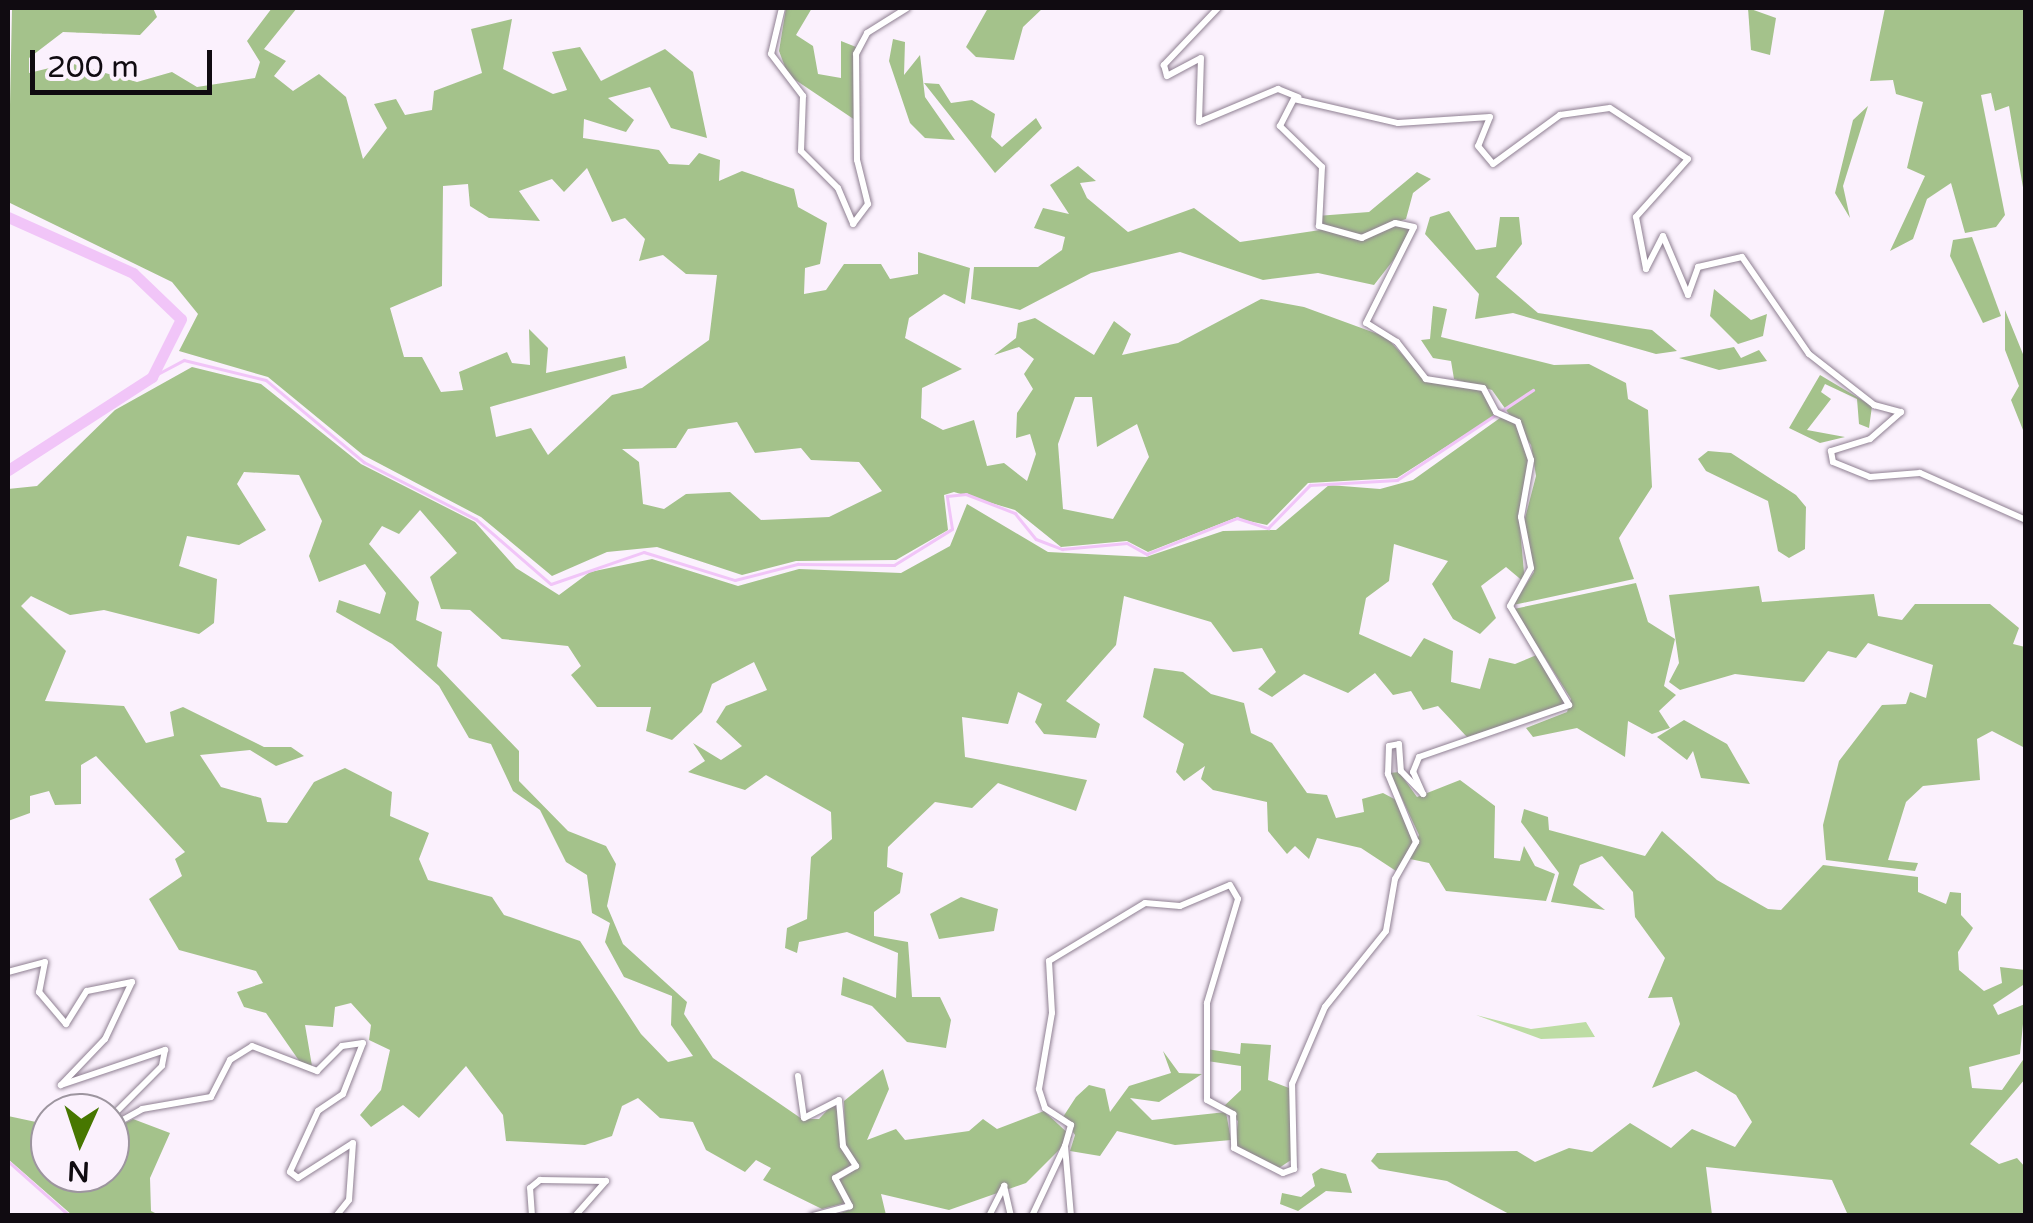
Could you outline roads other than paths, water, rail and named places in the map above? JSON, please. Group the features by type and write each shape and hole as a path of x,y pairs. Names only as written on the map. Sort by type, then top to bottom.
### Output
{"street":[{"path":"782,8 771,54 803,96 801,151 838,188 852,224 868,204 857,160 856,54 867,33 908,8"},
{"path":"1218,8 1163,69 1167,76 1201,58 1201,124 1273,90 1382,122 1490,116 1478,146 1493,164 1560,115 1610,108 1688,158 1636,216 1646,269 1663,236 1688,295 1698,267 1742,257 1810,354 1874,405 1902,412 1870,440 1831,452 1833,462 1870,478 1920,474 2026,520"},
{"path":"1032,1216 1071,1125 1045,1108 1038,1089 1052,1013 1049,962 1145,903 1180,906 1230,885 1238,899 1207,1003 1208,1100 1233,1114 1234,1148 1294,1169 1292,1084 1328,1004 1386,931 1395,880 1416,842 1388,774 1389,746 1398,744 1402,771 1422,794 1413,772 1419,757 1570,704 1510,606 1531,568 1521,518 1531,460 1518,422 1496,412 1483,388 1426,379 1397,342 1366,323 1414,227 1395,223 1362,238 1319,226 1322,167 1280,126 1299,97"},
{"path":"8,972 44,962 39,992 66,1024 87,991 132,982 104,1039 61,1085 165,1050 162,1066 130,1098"},
{"path":"130,1116 142,1109 211,1096 230,1060 252,1046 317,1071 342,1046 363,1043 343,1094 318,1111 290,1172 298,1178 353,1143 349,1200 336,1216"},
{"path":"798,1076 804,1118 839,1100 843,1146 856,1166 835,1178 850,1206 812,1216"},
{"path":"1064,1146 1071,1216"},
{"path":"532,1216 530,1188 540,1180 606,1181 575,1216"},
{"path":"989,1216 1004,1186 1011,1216"}],"waterway":[{"path":"8,217 133,273 181,319 152,377 8,470"},
{"path":"152,377 184,360 266,380 364,462 476,519 551,584 644,552 735,580 798,564 894,565 952,529 947,496 966,494 1015,513 1036,539 1062,549 1127,543 1147,554 1237,518 1268,528 1310,485 1397,480 1533,390"},
{"path":"8,1161 70,1216"}]}
